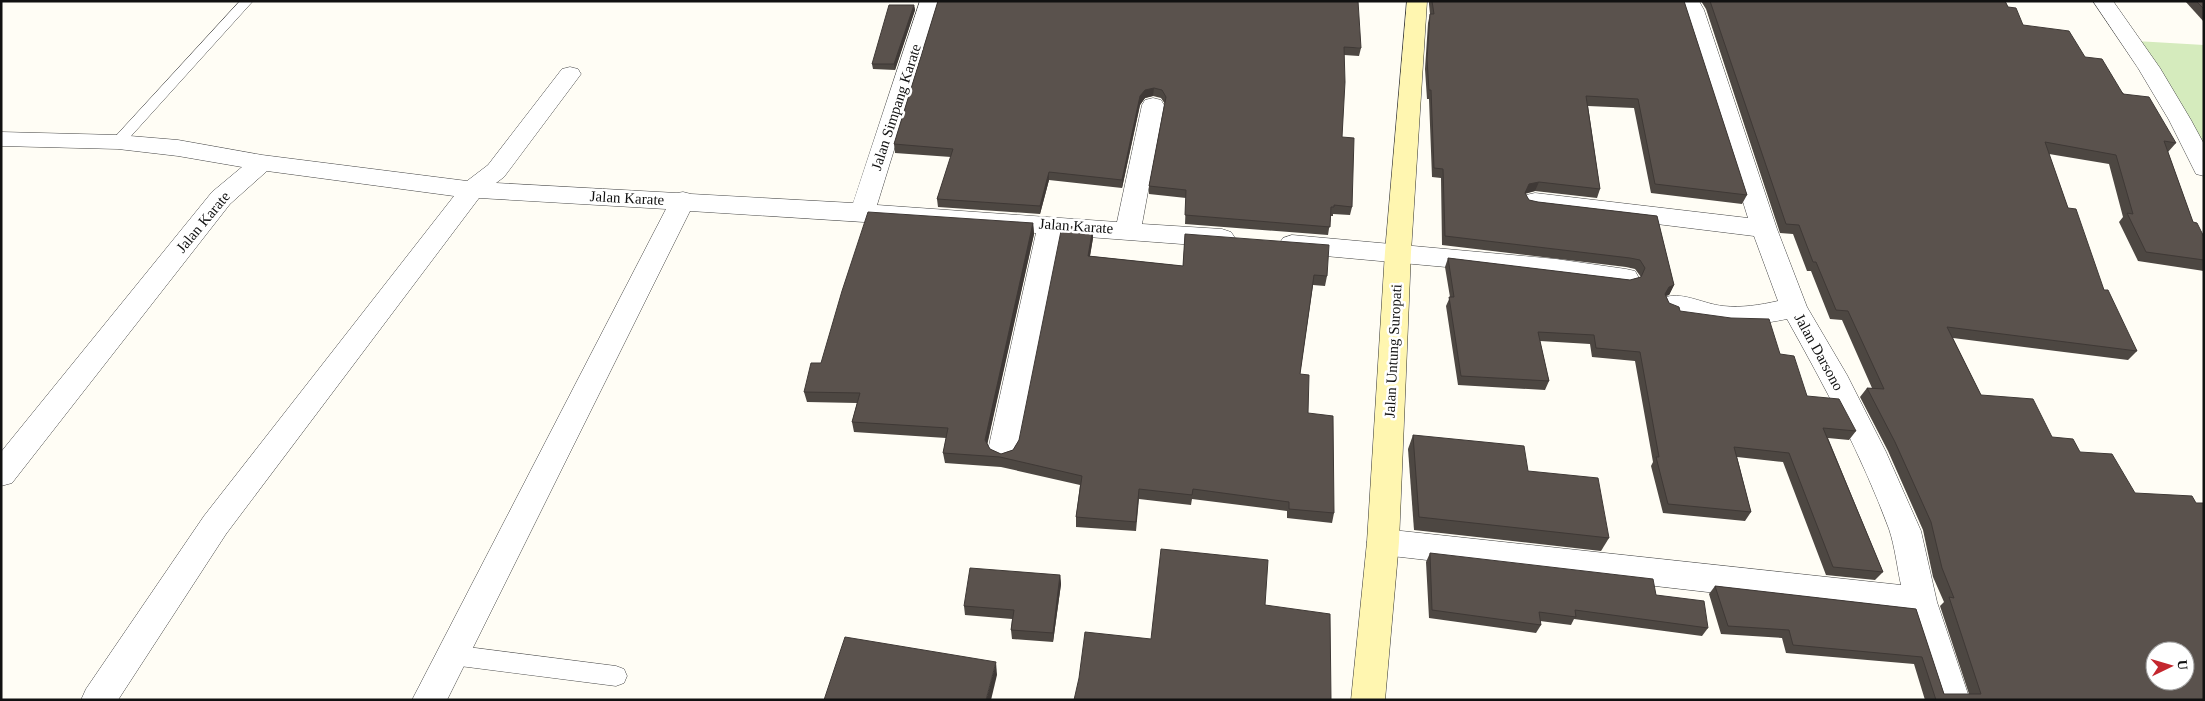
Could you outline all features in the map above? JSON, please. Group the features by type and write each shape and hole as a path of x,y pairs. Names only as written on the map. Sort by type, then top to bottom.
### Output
{"main road":[{"name":"Jalan Untung Suropati","path":"1368,700 1384,542 1398,252 1417,1"}],"street":[{"name":"Jalan Simpang Karate","path":"862,212 930,1"},
{"name":"Jalan Darsono","path":"1689,1 1701,31 1764,229 1794,308 1833,375 1872,452 1905,531 1921,602 1953,700"},
{"path":"2103,1 2149,68 2180,120 2204,168"},
{"path":"98,700 215,525 472,190 496,171 570,74"},
{"path":"1128,230 1153,105"},
{"path":"1,139 118,142 178,148 262,163"},
{"name":"Jalan Karate","path":"1,474 221,198 262,163 472,190 683,200 1128,230 1244,240"},
{"path":"429,700 683,200"},
{"path":"1535,201 1764,229"},
{"path":"1003,450 1050,225"},
{"path":"1273,242 1556,268 1626,278"},
{"path":"1676,304 1714,316 1741,318 1794,308"},
{"path":"1384,542 1921,602"}],"lane":[{"path":"118,142 247,1"},
{"path":"452,654 616,676"}],"green space":[{"path":"2136,41 2204,45 2204,157"}],"building":[{"path":"938,1 1358,1 1361,48 1344,47 1345,82 1342,137 1354,138 1352,207 1334,205 1334,207 1331,207 1330,227 1185,215 1186,190 1149,186 1166,97 1162,90 1154,88 1145,90 1140,96 1122,180 1049,172 1040,206 937,199 953,149 894,144"},
{"path":"1432,1 1684,1 1747,195 1655,184 1638,99 1586,96 1600,189 1539,182 1529,184 1525,193 1529,200 1538,202 1657,216 1674,285 1669,287 1665,294 1669,303 1679,307 1680,311 1731,318 1769,319 1780,354 1794,356 1807,396 1839,399 1856,431 1823,428 1883,572 1833,567 1789,453 1734,447 1751,512 1668,504 1656,457 1659,457 1640,352 1596,348 1594,335 1538,332 1549,381 1461,376 1449,297 1454,297 1448,258 1630,280 1641,277 1645,268 1640,260 1630,258 1445,236 1443,169 1434,168 1431,90 1429,90 1427,59 1430,14 1434,14"},
{"path":"1710,1 2005,1 2008,7 2016,8 2023,25 2069,31 2085,57 2102,59 2123,94 2149,97 2176,143 2164,141 2193,222 2197,223 2204,237 2204,260 2146,252 2127,213 2133,214 2116,155 2045,142 2068,208 2076,209 2104,290 2108,290 2137,351 1947,327 1981,395 2033,399 2052,437 2073,439 2080,452 2112,454 2135,493 2192,496 2196,503 2204,503 2204,700 1936,700 1922,657 1793,645 1789,630 1728,626 1715,586 1916,609 1944,694 1981,694 1949,597 1954,598 1942,568 1931,522 1895,442 1867,388 1884,389 1848,311 1836,310 1816,262 1813,262 1799,225 1786,224"},
{"path":"2196,1 2204,1 2204,9"},
{"path":"889,5 914,5 894,64 872,64"},
{"path":"868,212 1033,223 985,440 990,449 1001,454 1013,450 1019,440 1062,226 1093,228 1088,256 1183,266 1185,234 1329,245 1327,276 1314,275 1300,374 1309,375 1308,413 1333,416 1334,513 1289,509 1289,502 1193,489 1192,495 1139,489 1136,522 1076,517 1082,476 1000,457 943,453 948,428 852,422 860,393 804,392 811,363 821,363"},
{"path":"1413,435 1524,446 1528,471 1598,478 1609,538 1419,517"},
{"path":"1161,549 1268,560 1265,605 1330,614 1331,700 1074,700 1085,632 1151,639"},
{"path":"1430,553 1653,579 1656,595 1704,601 1708,628 1575,610 1576,617 1539,612 1541,625 1432,610"},
{"path":"970,568 1060,575 1053,633 1011,630 1014,610 964,606"},
{"path":"845,637 996,662 986,700 824,700"}]}
